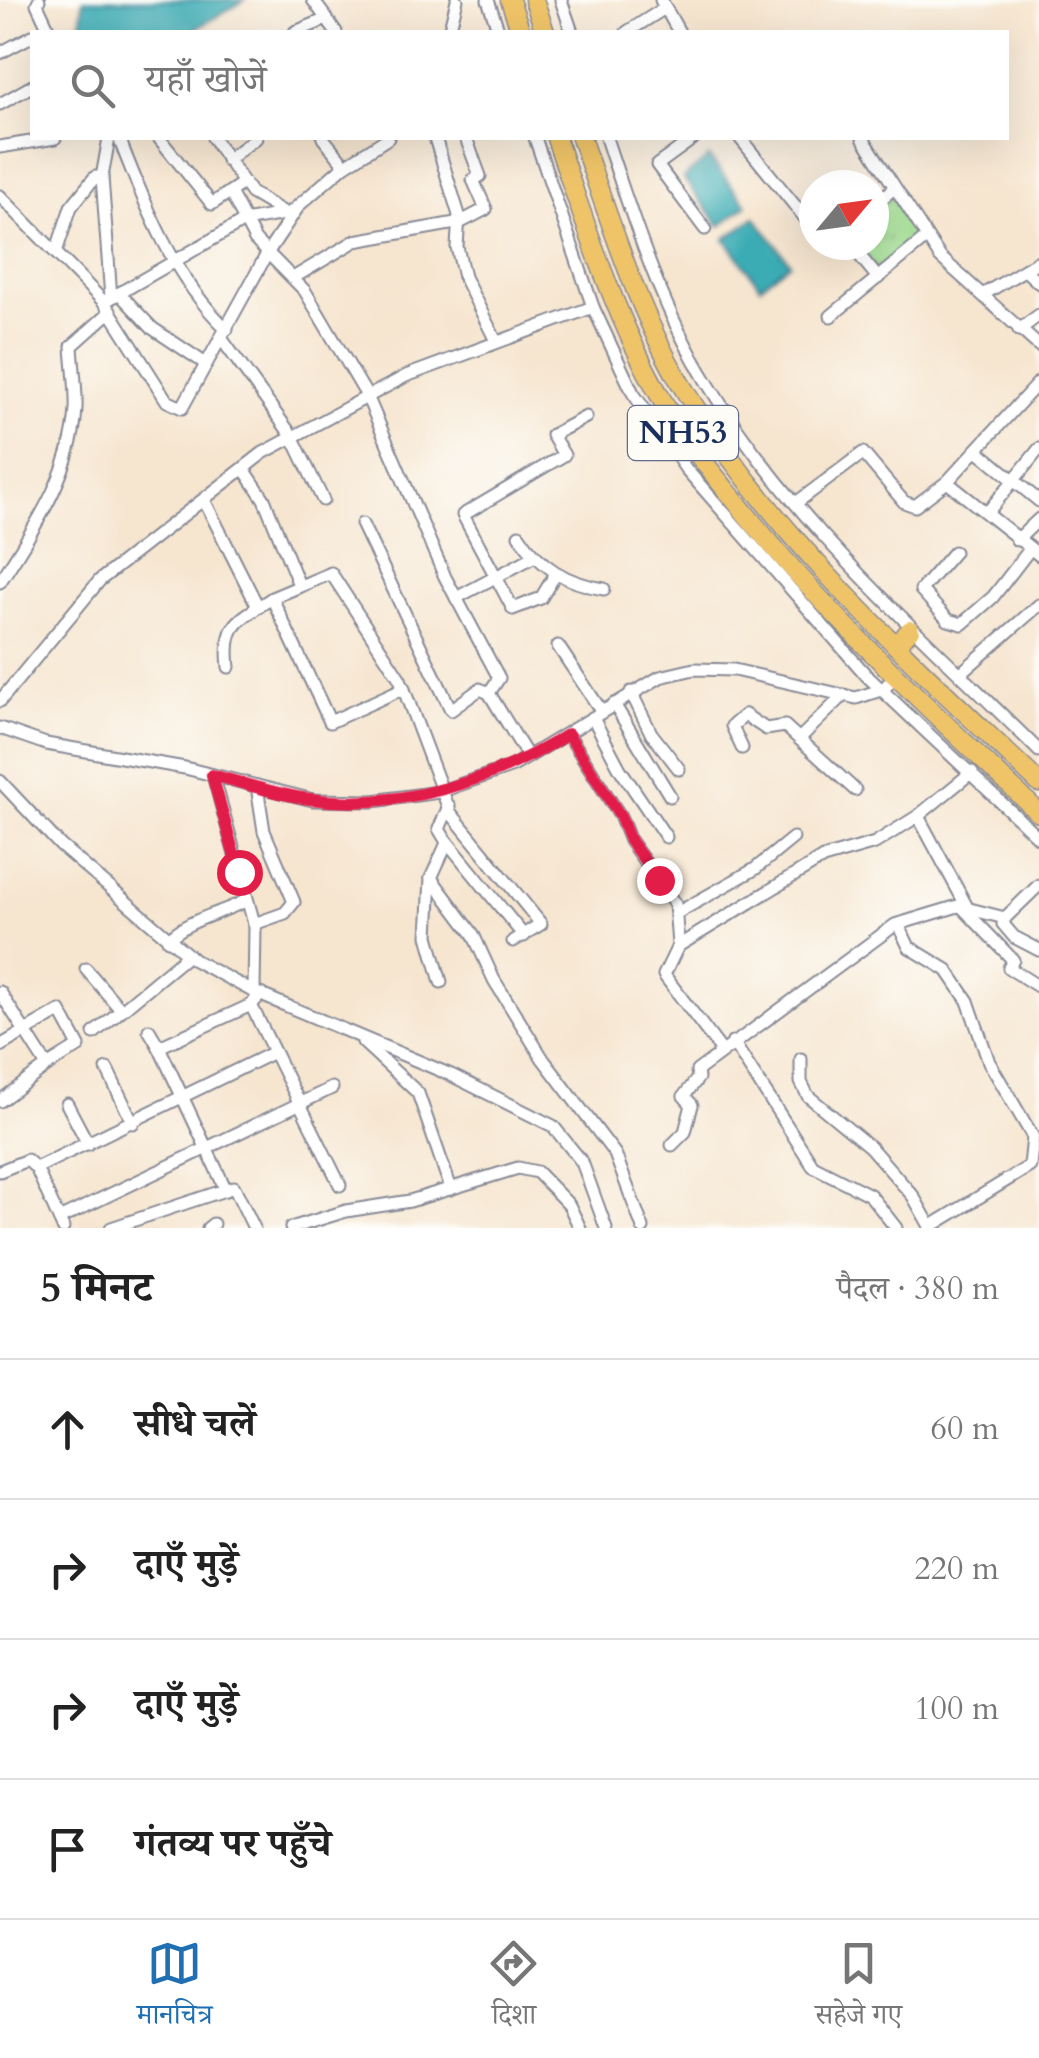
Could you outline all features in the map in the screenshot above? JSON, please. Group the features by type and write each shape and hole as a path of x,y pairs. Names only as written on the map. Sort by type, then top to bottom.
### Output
{"highway":[{"path":"510,0 520,30"},
{"path":"534,0 543,30"},
{"name":"NH53","path":"557,140 592,244 661,399 700,458 889,682 1039,812"},
{"name":"NH53","path":"582,140 636,291 687,394 793,539 896,646 1039,783"},
{"path":"896,646 910,630"}],"street":[{"path":"39,0 42,30"},
{"path":"313,0 335,30"},
{"path":"450,30 457,0"},
{"path":"488,0 498,30"},
{"path":"561,0 571,30"},
{"path":"630,30 663,4 678,30"},
{"path":"300,30 327,19"},
{"path":"0,53 30,38"},
{"path":"0,104 30,87"},
{"path":"0,148 44,140"},
{"path":"109,140 102,176 111,301 167,401 182,408 266,255 298,207"},
{"path":"120,140 194,293 292,436 323,500"},
{"path":"161,140 212,204 244,183"},
{"path":"214,140 262,203 286,214"},
{"path":"227,160 253,140"},
{"path":"325,140 345,165"},
{"path":"0,582 34,534 67,446 76,412 72,346 111,301 246,220 286,214 298,207 345,165 385,140"},
{"path":"436,140 460,222 458,247 464,277 496,341"},
{"path":"292,278 355,241 460,222 486,209 474,186 474,180 480,176 467,140"},
{"path":"536,140 593,307 634,393 686,470 1039,838"},
{"path":"607,140 645,255 708,384 796,503 910,630 961,673 1039,752"},
{"path":"691,140 657,165 705,229"},
{"path":"742,140 799,211"},
{"path":"864,140 940,257 1039,346"},
{"path":"56,252 71,207 94,177 102,176"},
{"path":"889,192 894,188"},
{"path":"230,192 266,255 292,278 324,320 367,396 456,598 499,678 488,693"},
{"path":"0,196 111,301 206,364"},
{"path":"831,316 926,238"},
{"path":"863,260 878,278"},
{"path":"984,294 1039,261"},
{"path":"1025,270 1039,283"},
{"path":"0,701 100,580 292,436 367,396 496,341 593,307"},
{"path":"1020,330 1039,315"},
{"path":"796,503 863,453 904,502 915,506 947,482 1037,390"},
{"path":"556,573 541,598 513,609 462,515 564,455 552,435 586,418"},
{"path":"987,513 1039,449"},
{"path":"977,450 1039,502"},
{"path":"244,469 264,499 298,585"},
{"path":"947,482 1034,552 993,598 962,624 948,620 921,590 954,552"},
{"path":"204,500 258,607"},
{"path":"1018,540 1039,519"},
{"path":"362,524 451,710 480,689 488,693 528,757"},
{"path":"519,535 535,556 556,573 604,588"},
{"path":"456,598 535,556"},
{"path":"229,668 226,640 232,627 272,598 331,573 379,642 404,688 449,806 540,924 519,939 439,828 449,806"},
{"path":"272,598 330,722 404,688"},
{"path":"961,673 1039,605"},
{"path":"558,646 597,715 620,769 666,837"},
{"path":"0,728 46,744 212,775 312,800 373,800 445,789 528,757 631,692 660,677 694,669 765,675 856,698 889,682"},
{"path":"631,692 651,733 679,769"},
{"path":"800,738 844,696"},
{"path":"614,704 670,796"},
{"path":"742,748 732,726 744,714 766,729 785,726 856,790"},
{"path":"568,734 677,913 678,946 664,976 721,1050"},
{"path":"678,946 762,899 822,858 875,843 918,816 972,772"},
{"path":"212,775 254,924 258,966 255,997 274,1052 340,1185"},
{"path":"0,781 61,846 168,940 255,997 452,1075 552,1126 582,1162 606,1228"},
{"path":"254,924 285,913 294,902 264,830 257,786"},
{"path":"918,816 964,907 1013,960 1009,968 1039,987"},
{"path":"677,913 755,869 792,838"},
{"path":"441,982 428,936 431,878 447,843"},
{"path":"431,878 473,934 494,980 544,1060 615,1154 643,1228"},
{"path":"1039,885 1004,918 1003,924 1014,937 1039,950"},
{"path":"168,940 180,926 213,918 247,900"},
{"path":"672,1144 685,1132 692,1105 684,1096 698,1078 695,1074 721,1050 898,924 964,907 1004,918"},
{"path":"801,1059 801,1082 808,1096 870,1147 913,1196 931,1227 1030,1166 1033,1121 999,1082 958,982 934,960 909,947 898,924"},
{"path":"94,1032 188,955"},
{"path":"86,969 121,1010"},
{"path":"0,992 48,1066"},
{"path":"159,1047 255,997"},
{"path":"0,1046 60,1011 79,1046 0,1101"},
{"path":"149,1030 226,1190"},
{"path":"354,1035 418,1093 451,1189"},
{"path":"733,1042 813,1166 870,1195 896,1228"},
{"path":"36,1168 184,1100 274,1052"},
{"path":"107,1069 133,1123"},
{"path":"0,1171 26,1160 36,1168 61,1223 206,1147 332,1088"},
{"path":"67,1104 88,1144"},
{"path":"291,1228 451,1189 518,1168 537,1172 568,1205 580,1228"},
{"path":"112,1228 143,1223 234,1187 254,1228"}],"green space":[{"path":"892,196 917,234 916,242 883,268 875,268 868,260 889,260"}],"water":[{"path":"83,0 245,0 193,30 80,30"},
{"path":"709,157 747,205 720,226 683,178"},
{"path":"755,217 790,263 760,286 725,239"}],"route":[{"path":"239,872 212,775 312,800 373,800 439,792 514,766 568,734 620,816 630,841 659,880"}]}
